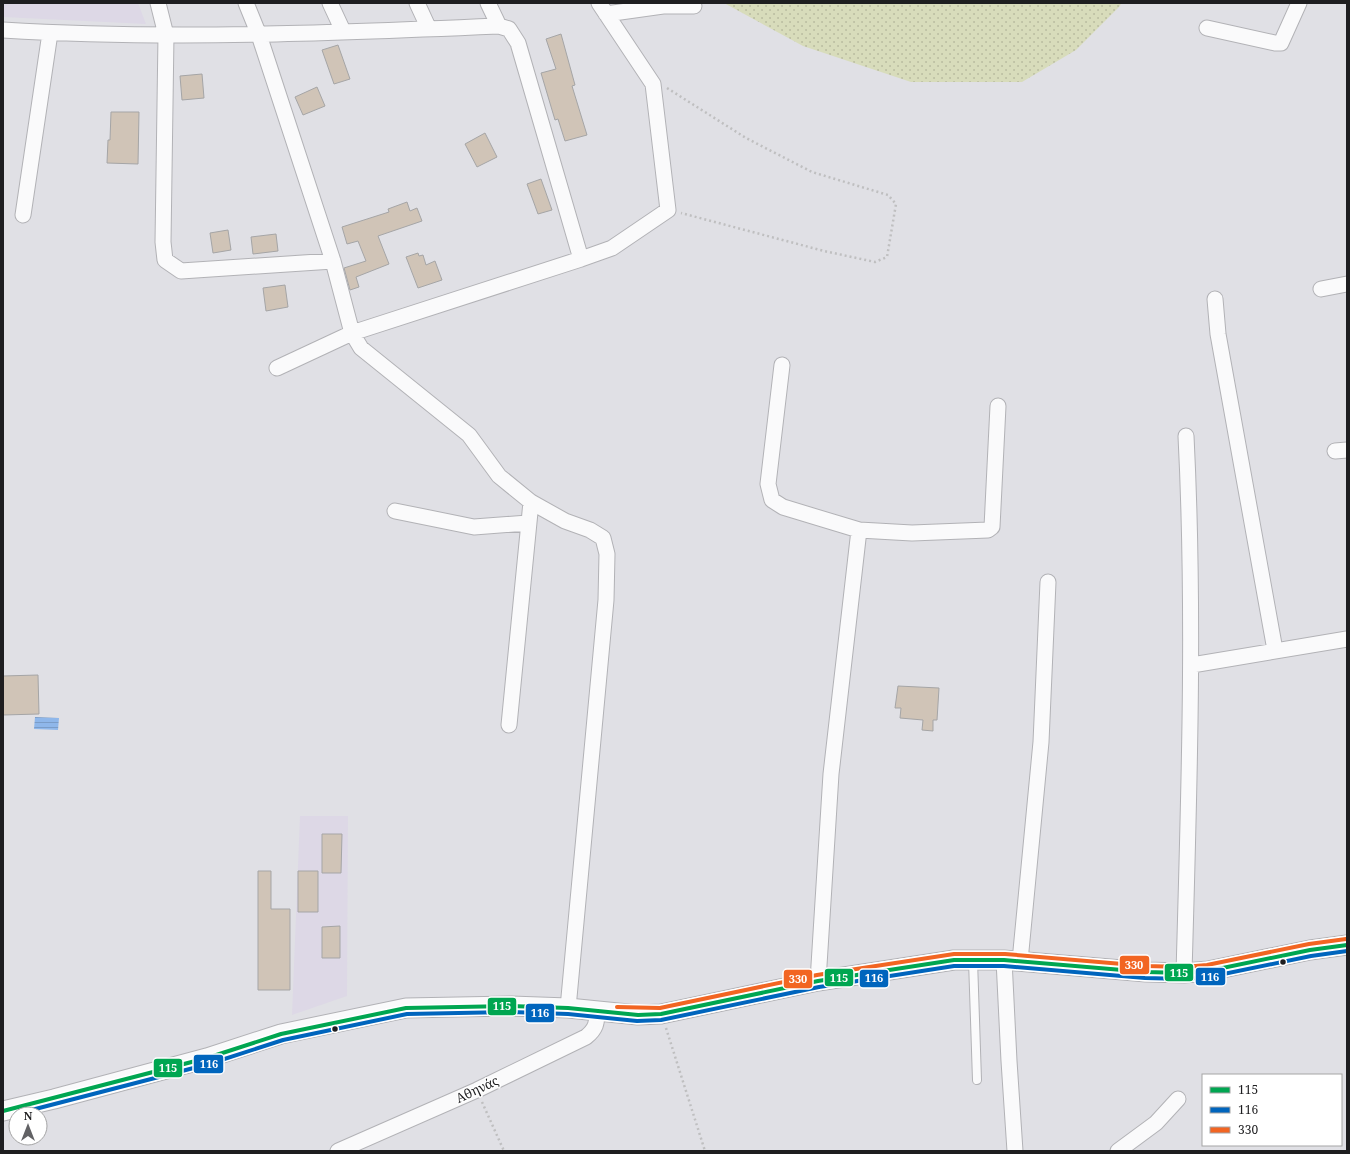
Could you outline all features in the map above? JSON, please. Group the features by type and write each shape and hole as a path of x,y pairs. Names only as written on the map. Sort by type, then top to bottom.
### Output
{"street":[{"path":"158,3 166,35 163,242 165,260 181,271 333,261"},
{"path":"246,3 259,35 333,261 352,333 361,348 469,435 500,476 531,502 565,521 590,530 603,538 608,554 606,600 568,1008"},
{"path":"330,3 343,31"},
{"path":"417,3 429,29"},
{"path":"488,3 499,26"},
{"path":"1207,28 1281,43 1299,3"},
{"path":"602,8 694,6"},
{"path":"277,368 352,333 612,248 668,210 653,84 602,8"},
{"path":"3,30 50,33 259,35 499,26 509,29 518,43 581,259"},
{"path":"23,215 50,33"},
{"path":"1321,289 1347,284"},
{"path":"1215,299 1218,334 1275,650"},
{"path":"782,365 768,484 772,500 783,507 859,530 912,533 988,530 992,527 998,406"},
{"path":"1184,973 1192,665 1190,521 1186,436"},
{"path":"508,725 531,502"},
{"path":"395,512 474,527 528,523"},
{"path":"818,981 831,774 859,530"},
{"path":"1015,1151 1008,1061 1012,960 1041,742 1048,582"},
{"path":"1192,665 1347,639"},
{"path":"3,1111 207,1058 281,1034 406,1008 463,1006 568,1008 638,1015 661,1014 818,981 954,960 1012,960 1146,972 1184,973 1208,972 1310,950 1347,945"},
{"name":"Αθηνάς","path":"338,1151 477,1090 586,1037 594,1031 597,1024 597,1011"},
{"path":"1118,1151 1156,1123 1178,1100"}],"lane":[{"path":"973,960 978,1080"}],"path":[{"path":"653,84 668,88 746,138 812,172 888,195 896,204 887,257 875,262 824,251 668,210"},
{"path":"661,1014 705,1151"},
{"path":"477,1090 504,1151"}],"shaded area":[{"path":"3,3 138,3 146,24 3,17"},
{"path":"300,816 348,816 347,996 292,1015"}],"green space":[{"path":"724,3 1121,3 1120,6 1076,50 1022,82 911,82 803,46"}],"water":[{"path":"35,717 59,718 58,730 34,729"}],"building":[{"path":"561,34 575,85 572,86 587,135 565,141 558,119 555,120 541,73 556,69 546,39"},
{"path":"338,45 350,79 334,84 322,50"},
{"path":"202,74 204,98 182,100 180,76"},
{"path":"317,87 325,106 303,115 295,97"},
{"path":"111,112 139,112 138,164 107,163"},
{"path":"485,133 497,157 477,167 465,144"},
{"path":"541,179 552,210 538,214 527,184"},
{"path":"407,202 410,211 417,208 422,221 378,236 389,264 356,277 359,287 350,290 344,268 366,261 358,241 347,244 342,227 389,212 388,209"},
{"path":"228,230 231,250 213,253 210,233"},
{"path":"276,234 278,251 253,254 251,237"},
{"path":"418,253 419,256 423,255 426,265 435,261 442,280 418,288 406,257"},
{"path":"285,285 288,307 266,311 263,288"},
{"path":"38,675 39,714 3,715 3,676"},
{"path":"898,686 939,688 937,720 933,720 933,731 922,730 923,720 900,718 901,708 895,708"},
{"path":"322,834 342,834 341,873 322,873"},
{"path":"258,871 271,871 271,909 290,909 290,990 258,990"},
{"path":"298,871 318,871 318,912 298,912"},
{"path":"340,926 340,958 322,958 322,927"}],"transit line":[{"name":"330","path":"617,1007 660,1008 817,975 954,954 1005,954 1146,966 1184,967 1207,965 1309,944 1346,939"},
{"name":"115","path":"3,1111 207,1058 281,1034 406,1008 511,1006 568,1008 638,1015 661,1014 818,981 954,960 1004,960 1146,972 1184,973 1208,971 1310,950 1347,945"},
{"name":"116","path":"47,1106 209,1064 283,1040 407,1014 511,1012 568,1014 637,1021 661,1020 819,987 954,966 1004,966 1145,978 1184,979 1209,977 1311,956 1347,951"}]}
